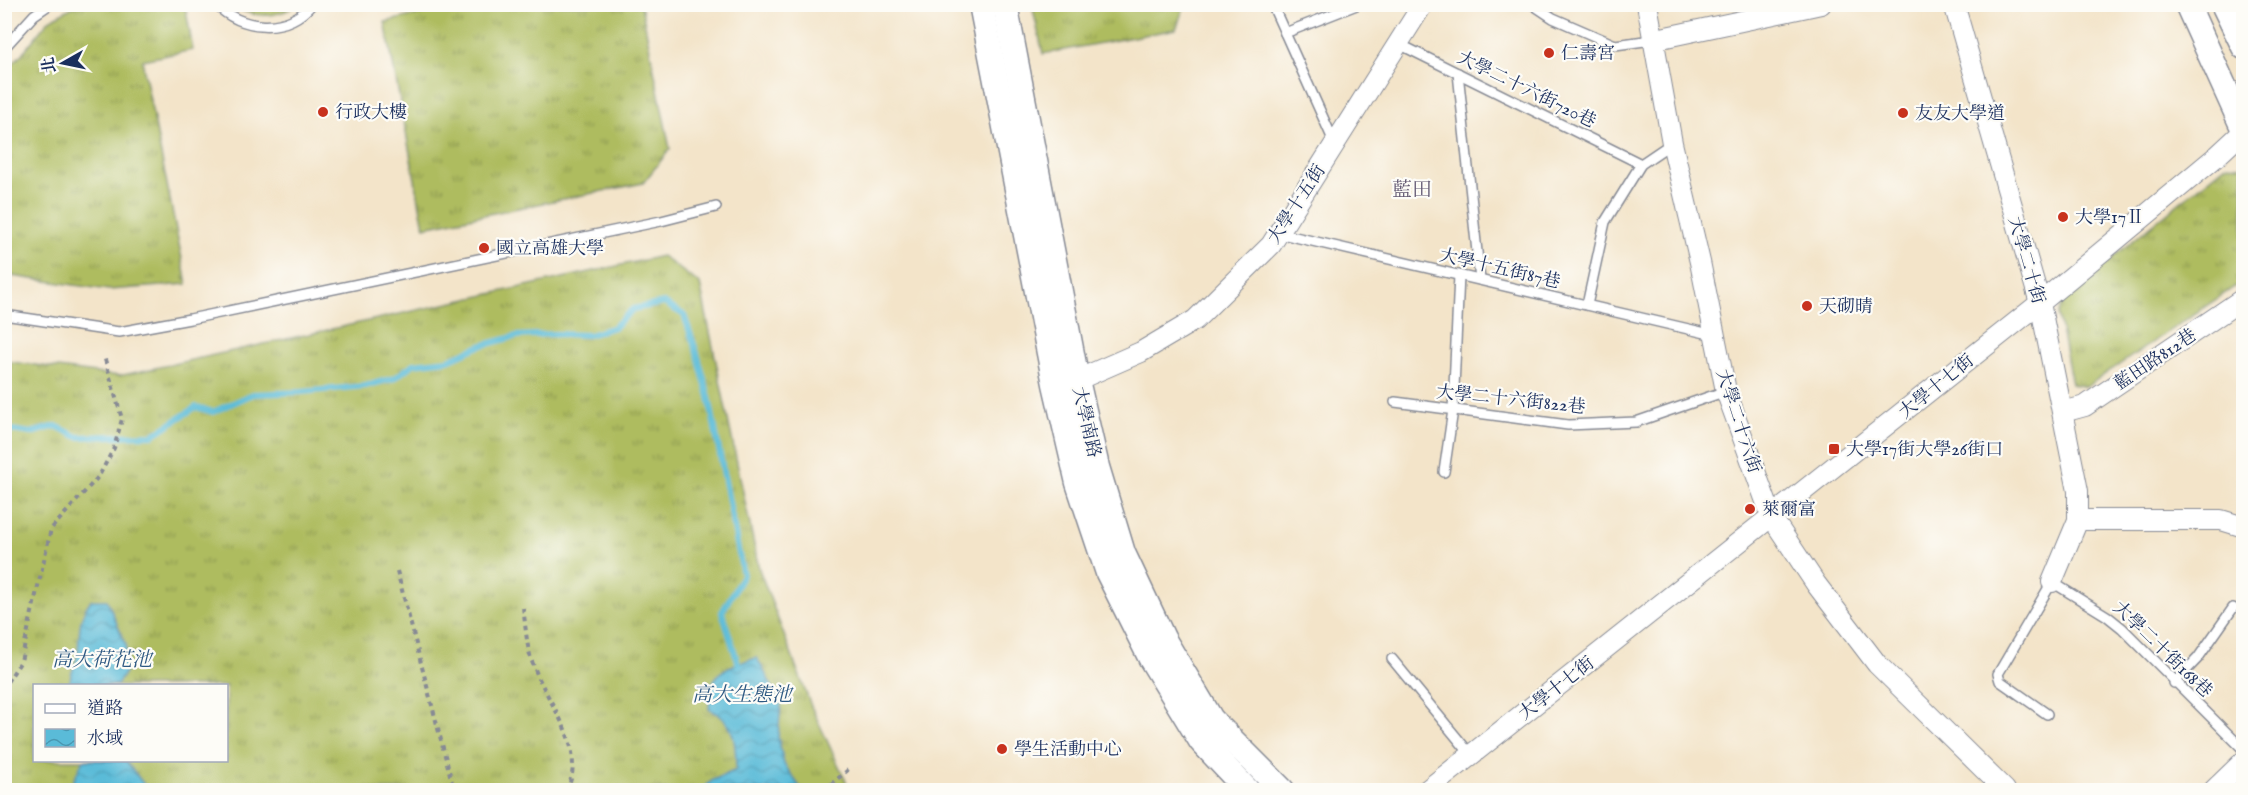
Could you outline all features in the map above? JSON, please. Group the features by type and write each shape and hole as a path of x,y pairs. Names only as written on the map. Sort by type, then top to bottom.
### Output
{"street":[{"name":"大學南路","path":"981,4 1066,382 1097,467 1124,553 1164,640 1211,719 1282,790"},
{"name":"大學南路","path":"1005,4 1066,382 1078,483 1108,573 1150,659 1201,741 1247,790"},
{"name":"大學十五街","path":"1066,382 1141,352 1195,320 1271,245 1423,4"},
{"name":"大學二十六街","path":"1647,4 1672,143 1726,391 1772,518 1816,585 1877,663 2005,790"},
{"path":"1652,40 1821,4"},
{"name":"大學二十街","path":"1954,4 2040,303 2078,491 2078,520 2052,582"},
{"path":"2187,4 2244,130"},
{"path":"2223,4 2244,47"},
{"name":"大學十七街","path":"1427,790 2040,303 2217,156 2244,130"},
{"name":"藍田路812巷","path":"2062,412 2085,406 2244,298"},
{"path":"2078,520 2221,520 2244,527"},
{"path":"2214,790 2244,761"}],"lane":[{"path":"4,48 34,15 50,4"},
{"path":"215,4 224,13 240,22 257,26 275,25 293,19 312,4"},
{"path":"1272,4 1335,144"},
{"path":"1285,33 1359,4"},
{"path":"1532,4 1553,18 1615,45 1652,40"},
{"name":"大學二十六街720巷","path":"1399,44 1641,164"},
{"path":"1458,73 1480,280"},
{"path":"1587,305 1605,222 1641,164 1672,143"},
{"path":"4,315 119,332 386,279 717,207"},
{"name":"大學十五街87巷","path":"1278,234 1715,335"},
{"path":"1444,472 1453,410 1459,275"},
{"name":"大學二十六街822巷","path":"1395,402 1568,425 1636,422 1726,391"},
{"path":"2047,714 2000,681 1998,674 2052,582"},
{"name":"大學二十街168巷","path":"2052,582 2122,628 2174,683 2244,750"},
{"path":"2174,683 2198,658 2233,608"},
{"path":"1392,659 1471,755"}],"path":[{"path":"4,690 21,662 51,529 99,476 114,448 122,419 104,356"},
{"path":"397,571 454,790"},
{"path":"523,608 532,663 568,734 574,762 567,790"},
{"path":"824,790 848,770"}],"green space":[{"path":"1032,4 1185,5 1176,29 1043,54"},
{"path":"76,5 185,5 193,50 142,60 187,284 109,290 5,275 5,71 49,20"},
{"path":"231,5 297,5 281,13 264,15 247,12"},
{"path":"423,5 641,5 670,149 643,183 424,227 385,22 424,13"},
{"path":"2226,165 2243,166 2243,281 2086,387 2072,384 2058,315 2065,296"},
{"path":"662,256 700,284 759,569 811,706 850,790 5,790 5,361 119,376"}],"water":[{"name":"高大荷花池","path":"91,600 107,600 126,645 128,667 118,684 70,684 77,657 81,621"},
{"name":"高大生態池","path":"757,658 781,703 778,737 784,764 802,790 701,790 713,780 736,770 733,735 725,720 709,709 712,685 719,674 725,670"},
{"path":"82,762 127,762 148,790 69,790"}],"waterway":[{"path":"4,429 31,433 56,426 78,437 153,435 196,407 213,412 253,394 365,386 395,378 413,364 448,360 480,346 517,336 589,335 614,327 633,309 664,303 684,315 709,397 743,575 722,612 738,663"}],"place":[{"name":"仁壽宮","path":"1549,53"},
{"name":"行政大樓","path":"323,112"},
{"name":"友友大學道","path":"1903,113"},
{"name":"大學17Ⅱ","path":"2063,217"},
{"name":"國立高雄大學","path":"484,248"},
{"name":"天砌晴","path":"1807,306"},
{"name":"大學17街大學26街口","path":"1834,449"},
{"name":"萊爾富","path":"1750,509"},
{"name":"學生活動中心","path":"1002,749"}],"district":[{"name":"藍田","path":"1412,189"}]}
